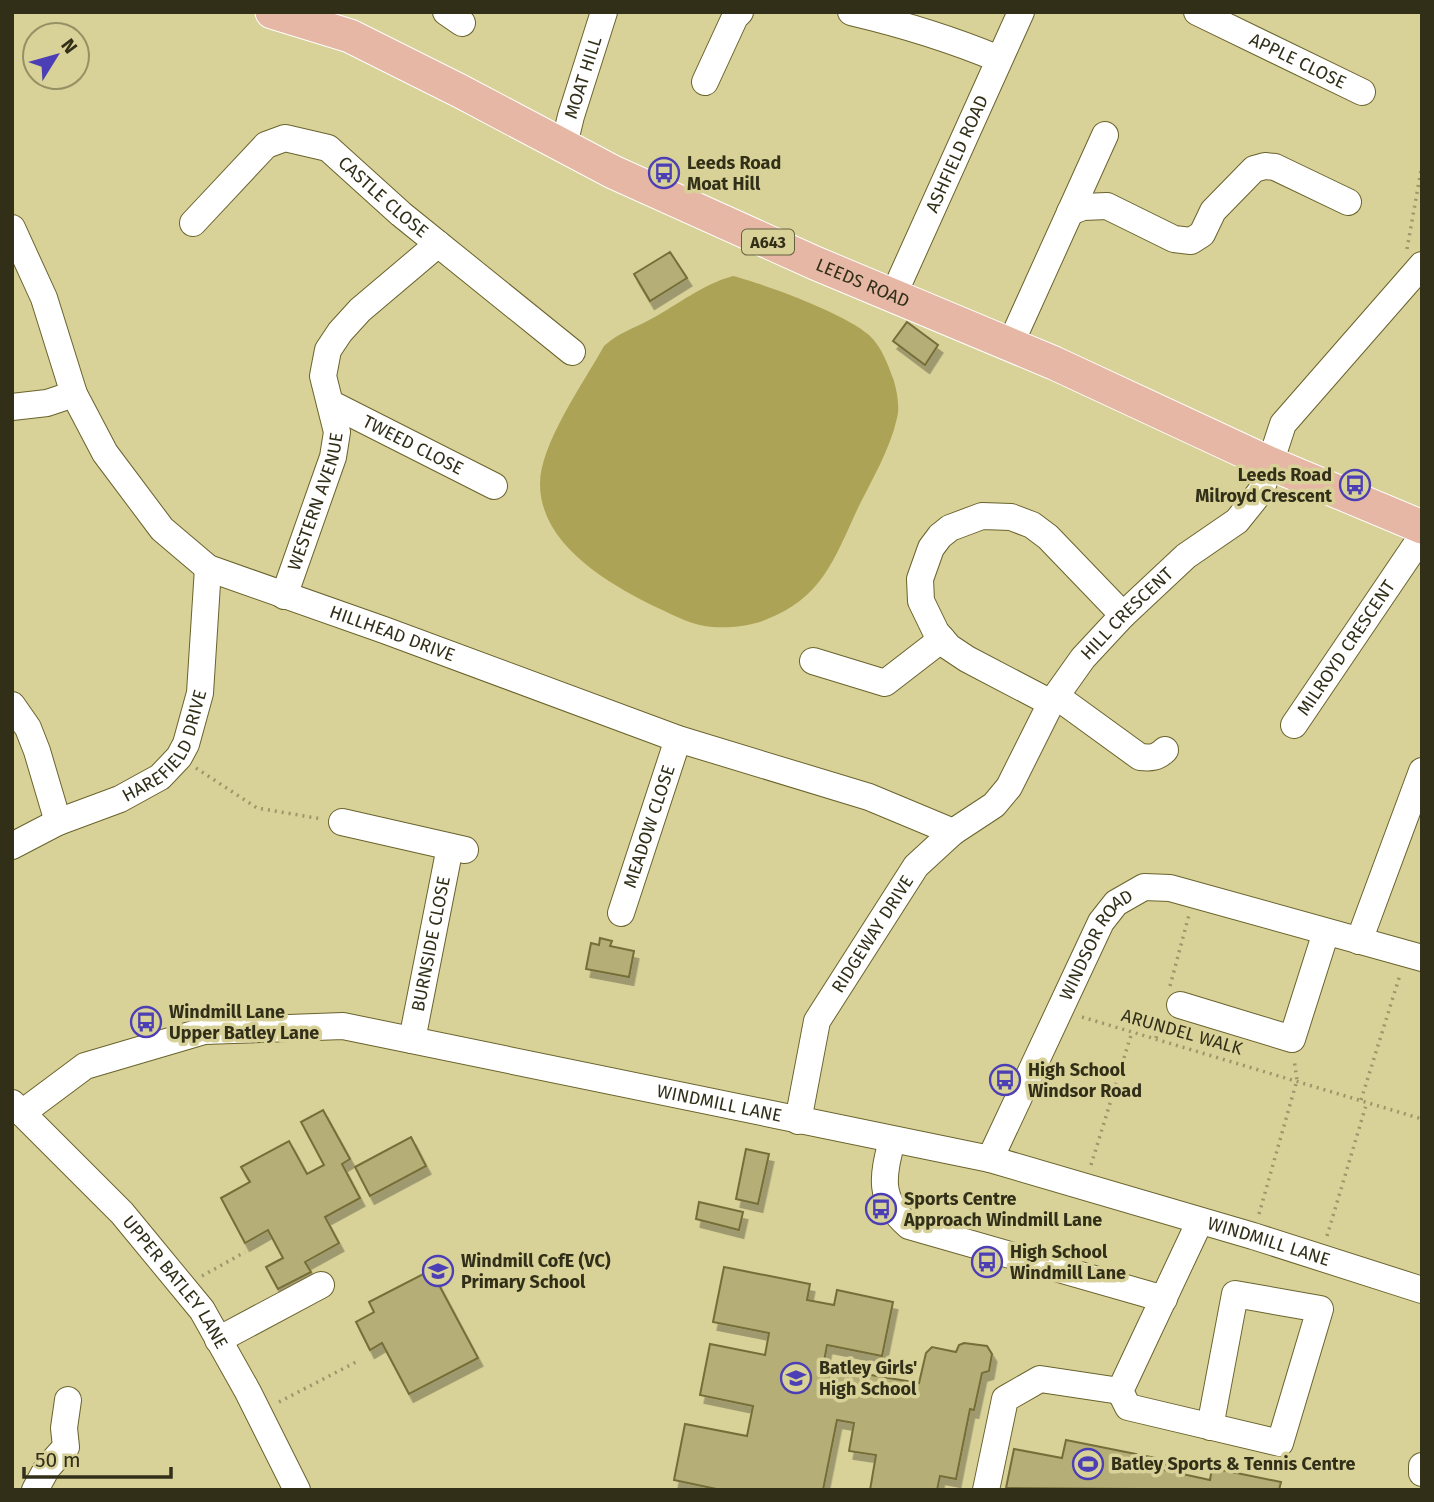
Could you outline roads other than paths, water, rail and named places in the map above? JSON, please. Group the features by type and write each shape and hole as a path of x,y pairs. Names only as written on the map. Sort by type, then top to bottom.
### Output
{"main road":[{"name":"LEEDS ROAD","path":"272,12 351,36 613,172 815,263 1054,363 1269,463 1422,527"}],"street":[{"name":"MOAT HILL","path":"564,145 604,12"},
{"path":"705,82 735,17 740,12"},
{"path":"851,12 899,23 971,47 999,60"},
{"name":"ASHFIELD ROAD","path":"893,296 1021,12"},
{"name":"APPLE CLOSE","path":"1196,12 1362,92"},
{"path":"1010,345 1105,135"},
{"name":"CASTLE CLOSE","path":"193,223 266,145 285,138 328,148 401,214 572,352"},
{"path":"1070,212 1083,207 1107,206 1174,239 1191,241 1202,234 1213,211 1254,169 1265,166 1275,167 1348,202"},
{"name":"HILLHEAD DRIVE","path":"12,228 44,298 74,394 105,453 162,529 208,568 678,739 869,797 953,832"},
{"name":"WESTERN AVENUE","path":"284,596 333,457 337,432 323,376 328,350 360,310 439,244"},
{"name":"HILL CRESCENT","path":"1009,788 1054,699 1083,657 1186,556 1237,521 1261,491 1283,424 1420,268"},
{"path":"12,407 47,403 74,394"},
{"name":"TWEED CLOSE","path":"330,402 494,486"},
{"path":"1123,615 1048,537 1032,525 1012,517 982,516 950,528 931,548 920,579 921,601 936,632 967,659 1054,699 1140,757 1151,758 1165,750"},
{"name":"MILROYD CRESCENT","path":"1294,725 1422,536"},
{"name":"HAREFIELD DRIVE","path":"12,846 58,822 120,799 160,777 179,757 190,731 200,693 208,568"},
{"path":"813,661 885,683 942,639"},
{"path":"12,705 28,728 58,822"},
{"name":"MEADOW CLOSE","path":"621,913 678,739"},
{"path":"1359,941 1422,771"},
{"name":"RIDGEWAY DRIVE","path":"798,1121 817,1021 916,866 953,832 994,805 1009,788"},
{"name":"BURNSIDE CLOSE","path":"342,823 458,848 412,1040"},
{"name":"WINDSOR ROAD","path":"990,1159 1101,922 1116,903 1144,887 1170,888 1414,956"},
{"path":"1171,1001 1292,1039 1326,932"},
{"name":"WINDMILL LANE","path":"17,1108 85,1066 204,1031 343,1026 990,1159 1253,1236 1422,1290"},
{"name":"UPPER BATLEY LANE","path":"17,1108 122,1213 202,1310 297,1490"},
{"path":"892,1140 883,1174 885,1194 897,1216 909,1226 1164,1299"},
{"path":"1120,1391 1200,1221"},
{"path":"218,1340 321,1285"},
{"path":"1120,1391 1128,1407 1210,1427 1280,1443 1320,1308 1235,1294 1210,1427"},
{"path":"986,1490 1005,1399 1040,1379 1120,1391"},
{"path":"35,1490 47,1468 66,1447 64,1428 68,1401"},
{"path":"1422,1466 1422,1473"}],"place":[{"name":"Leeds Road Moat Hill","path":"664,173"},
{"name":"Leeds Road Milroyd Crescent","path":"1355,485"},
{"name":"Windmill Lane Upper Batley Lane","path":"146,1022"},
{"name":"High School Windsor Road","path":"1005,1080"},
{"name":"Sports Centre Approach Windmill Lane","path":"881,1209"},
{"name":"High School Windmill Lane","path":"987,1262"},
{"name":"Windmill CofE (VC) Primary School","path":"438,1271"},
{"name":"Batley Girls' High School","path":"796,1378"},
{"name":"Batley Sports & Tennis Centre","path":"1088,1464"}]}
